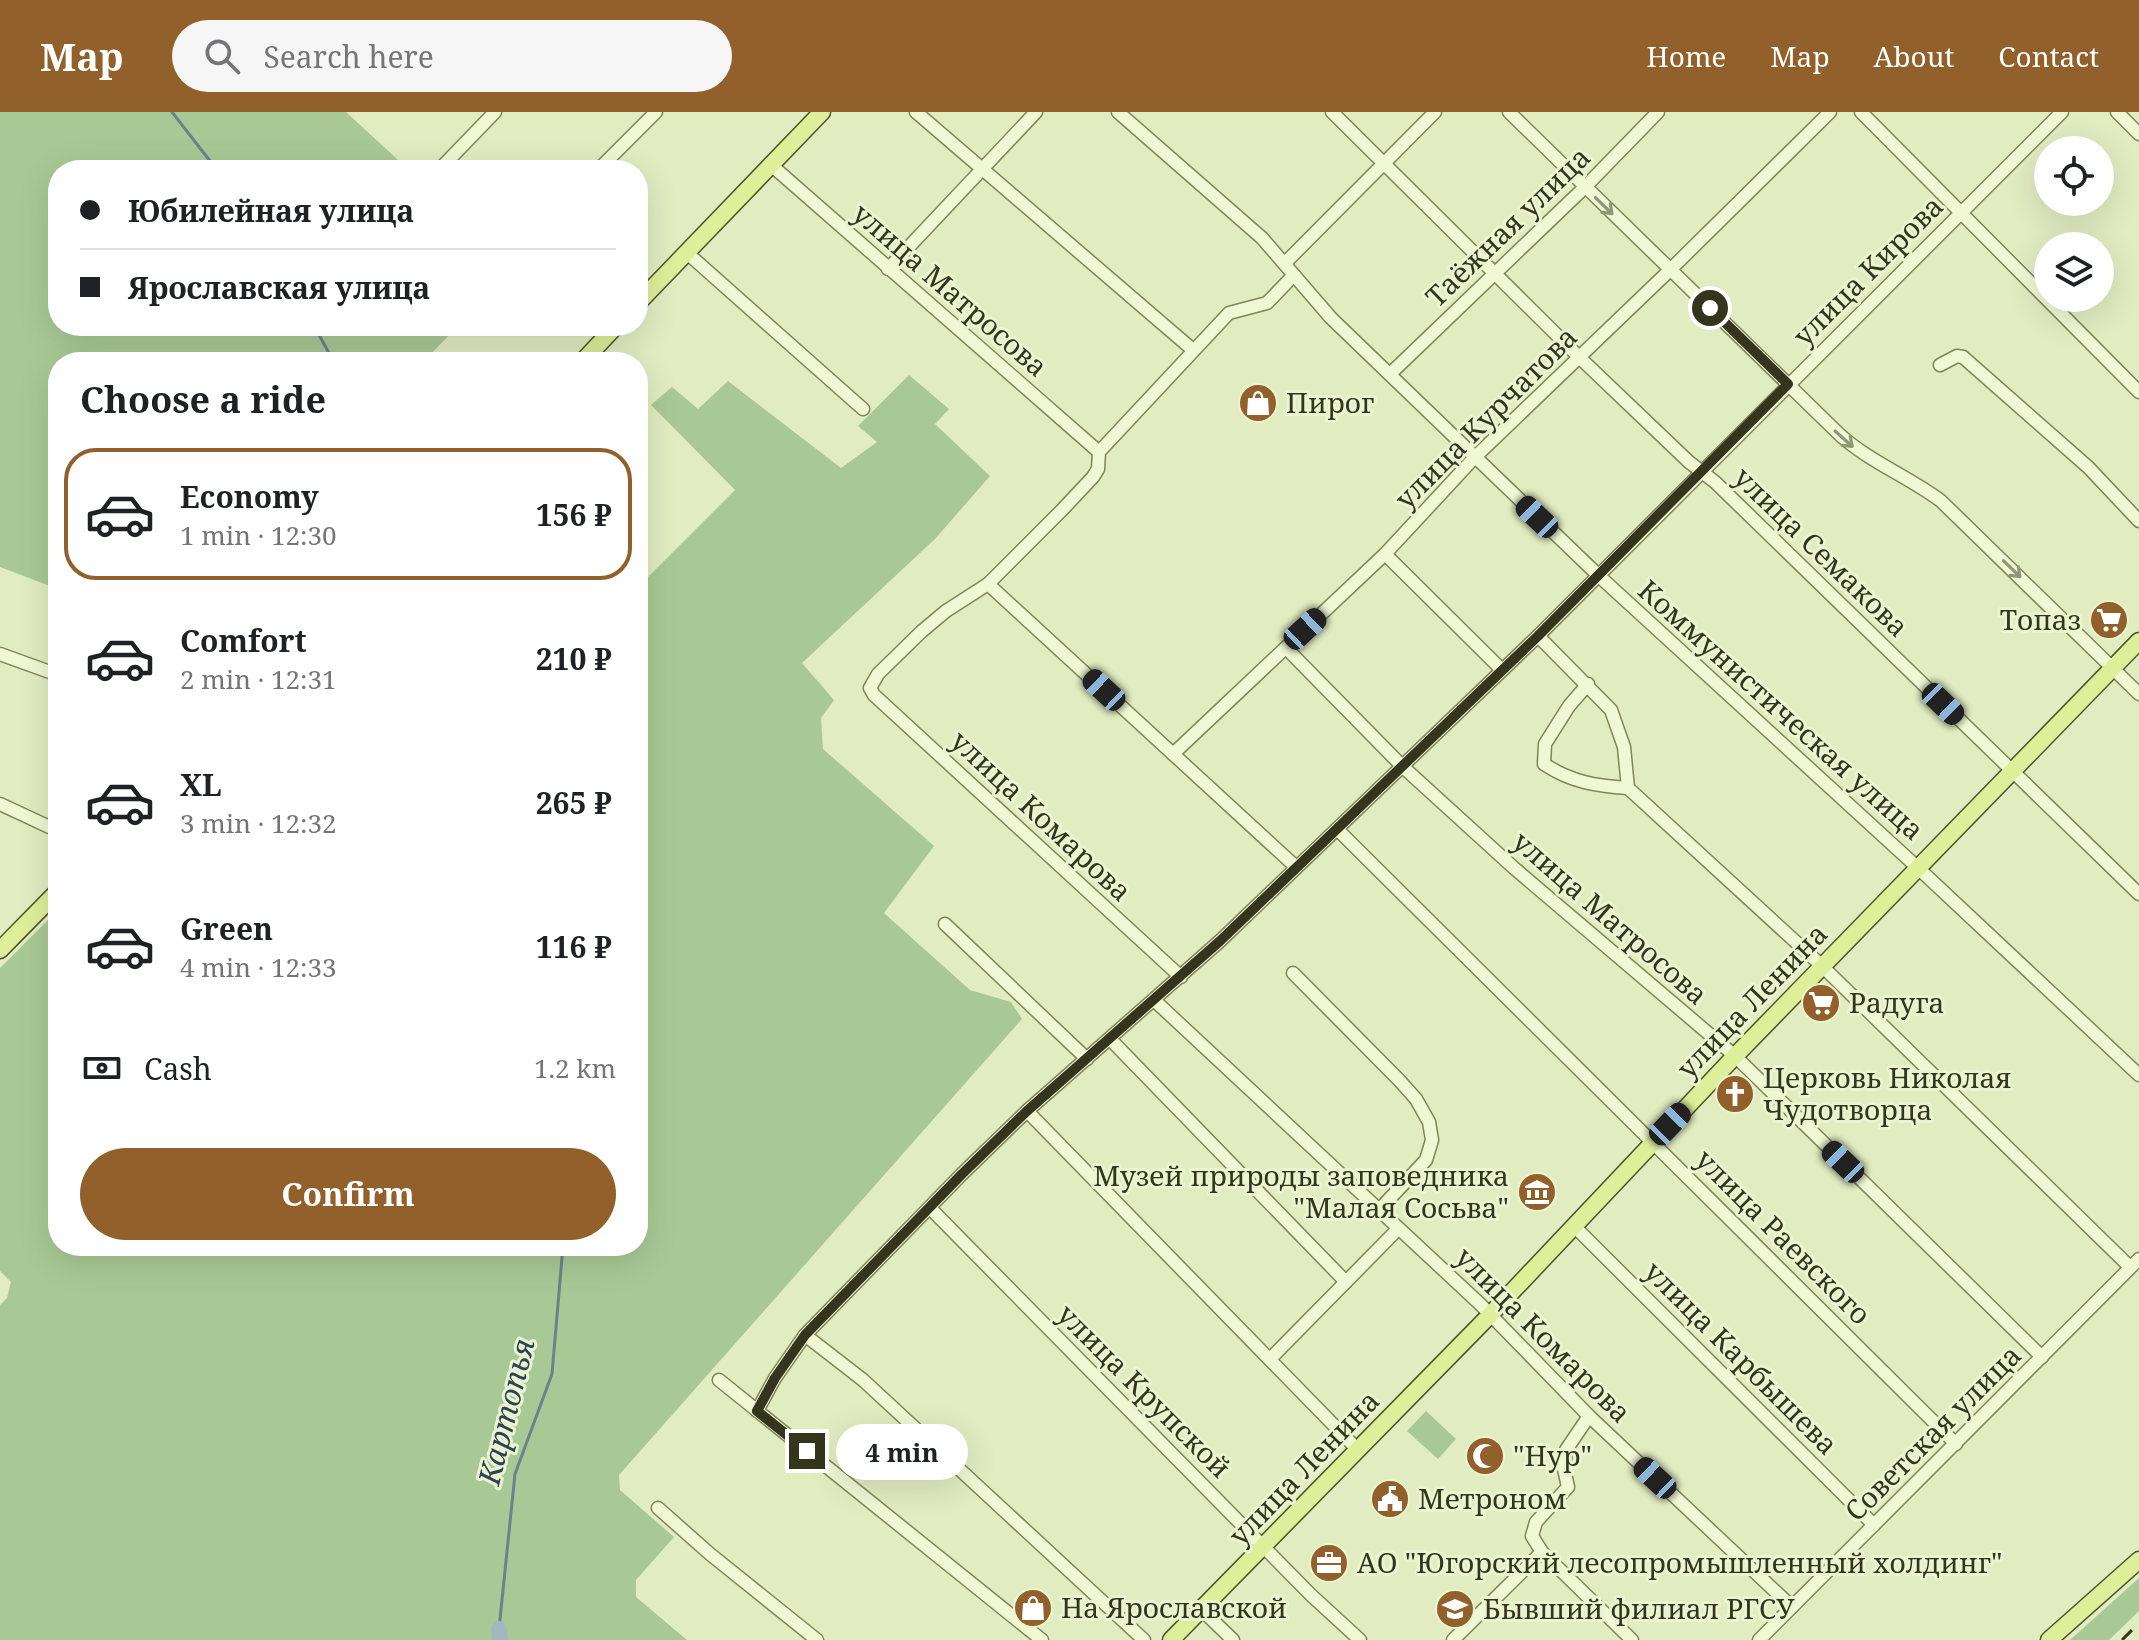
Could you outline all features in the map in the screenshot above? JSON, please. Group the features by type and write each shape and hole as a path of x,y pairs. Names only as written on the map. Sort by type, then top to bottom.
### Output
{"main road":[{"path":"648,292 822,112"},
{"path":"591,352 607,336"},
{"name":"улица Ленина","path":"1171,1640 1490,1315 1653,1141 2139,641"},
{"path":"0,950 48,901"},
{"path":"2049,1640 2139,1560"}],"street":[{"path":"449,160 495,112"},
{"path":"608,160 656,112"},
{"path":"916,112 1193,350"},
{"path":"888,269 1036,112"},
{"name":"Коммунистическая улица","path":"1118,112 1240,218 1285,263 1331,318 1599,576 2139,1075"},
{"name":"улица Семакова","path":"1332,112 1579,357 2139,894"},
{"path":"1285,263 1435,112"},
{"path":"1509,112 1851,446 1941,501 2139,694"},
{"name":"Таёжная улица","path":"1390,374 1585,187 1658,112"},
{"name":"улица Курчатова","path":"1173,754 1385,554 1474,458 1830,112"},
{"path":"1861,112 2139,392"},
{"name":"улица Кирова","path":"757,1411 775,1378 805,1335 1027,1111 1181,977 1538,636 2062,112"},
{"path":"2117,112 2139,134"},
{"name":"улица Матросова","path":"770,164 1099,452"},
{"path":"686,252 863,409"},
{"path":"1294,275 1267,303 1232,310 1099,452 1098,469 1093,477 988,584 1296,867"},
{"path":"1940,365 1957,356 1963,357 2088,467 2139,521"},
{"path":"1385,554 1502,670"},
{"name":"улица Комарова","path":"988,584 946,611 921,632 878,674 870,688 1181,977"},
{"path":"1538,636 1611,710 1624,747 1628,788"},
{"name":"улица Матросова","path":"1286,648 1402,766 1514,868 1735,1056 2042,1357"},
{"path":"0,654 48,671"},
{"path":"1588,684 1569,706 1545,744 1544,764 1564,777 1594,786 1628,788 1822,966 2135,1263"},
{"path":"0,804 48,826"},
{"name":"улица Раевского","path":"1337,829 1956,1444"},
{"path":"945,924 1087,1059"},
{"path":"1293,973 1399,1080 1416,1099 1429,1122 1432,1140 1426,1160 1379,1210"},
{"name":"улица Комарова","path":"1154,1000 1490,1315 1589,1416 1792,1607"},
{"path":"1110,1039 1346,1282"},
{"path":"1027,1111 1358,1450"},
{"name":"улица Крупской","path":"930,1208 1360,1640"},
{"name":"улица Карбышева","path":"1574,1226 1874,1525"},
{"path":"1270,1359 1398,1229"},
{"name":"Советская улица","path":"1759,1640 2135,1263"},
{"path":"805,1335 863,1380 1144,1640"},
{"path":"719,1380 1042,1640"},
{"path":"1589,1416 1566,1450 1564,1469 1568,1487 1536,1522 1532,1536 1542,1552 1632,1640"},
{"path":"658,1508 817,1640"},
{"path":"1453,1640 1542,1552"},
{"path":"1201,1609 1233,1640"}],"green space":[{"path":"0,112 346,112 398,160 48,160 48,336 448,336 433,352 48,352 48,585 0,567"},
{"path":"909,375 949,409 935,424 990,476 935,539 802,663 834,700 821,718 823,749 934,846 884,913 970,990 1011,1002 1022,1019 619,1475 620,1490 674,1537 636,1580 636,1597 687,1640 0,1640 0,1305 7,1298 11,1282 0,1271 0,968 48,920 48,1256 648,1256 648,577 735,490 651,405 672,387 698,409 728,381 841,468 877,442 858,426"},
{"path":"1426,1411 1456,1439 1438,1459 1407,1431"},
{"path":"2139,1578 2139,1611 2109,1640 2070,1640"}],"waterway":[{"name":"Картопья","path":"172,112 209,160"},
{"name":"Картопья","path":"320,336 328,352"},
{"name":"Картопья","path":"499,1629 515,1474 552,1374 562,1256"},
{"name":"Картопья","path":"499,1629 500,1640"}],"railway":[{"path":"2122,1640 2139,1623"}],"place":[{"name":"Пирог","path":"1258,403"},
{"name":"Топаз","path":"2109,620"},
{"name":"Радуга","path":"1821,1003"},
{"name":"Церковь Николая Чудотворца","path":"1735,1094"},
{"name":"Музей природы заповедника \"Малая Сосьва\"","path":"1537,1192"},
{"name":"\"Нур\"","path":"1485,1456"},
{"name":"Метроном","path":"1390,1499"},
{"name":"АО \"Югорский лесопромышленный холдинг\"","path":"1329,1563"},
{"name":"На Ярославской","path":"1033,1608"},
{"name":"Бывший филиал РГСУ","path":"1455,1609"}],"route":[{"path":"807,1451 757,1411 792,1353 827,1310 1027,1111 1220,941 1462,709 1599,576 1788,384 1710,308"}]}
